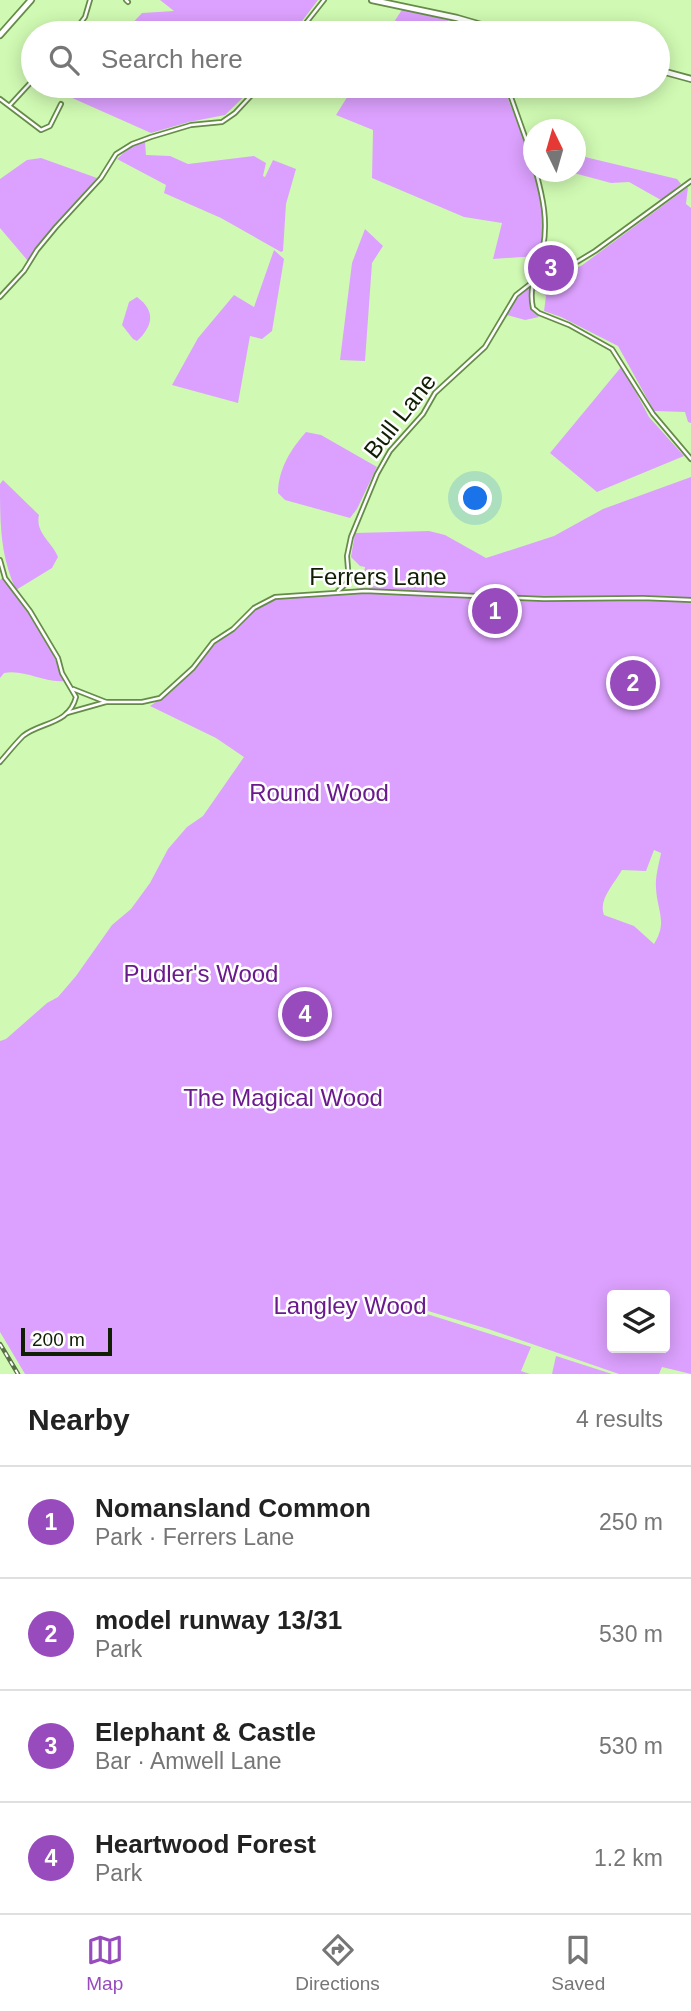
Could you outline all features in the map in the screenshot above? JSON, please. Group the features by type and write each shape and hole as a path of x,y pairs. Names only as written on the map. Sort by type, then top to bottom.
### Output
{"street":[{"path":"0,36 31,0"},
{"path":"83,21 90,0"},
{"path":"307,21 324,0"},
{"path":"372,0 464,21"},
{"path":"670,73 691,79"},
{"path":"10,105 21,93"},
{"path":"0,296 24,271 56,227 101,178 116,154 151,137 169,134 191,125 222,122 249,98"},
{"path":"511,98 523,131"},
{"path":"0,99 38,129 43,130 50,126 61,104"},
{"path":"533,281 572,265 595,251 691,181"},
{"path":"538,182 546,216 542,249 533,281 531,300 535,311 569,325 612,349 653,414 691,458"},
{"name":"Bull Lane","path":"338,592 349,581 347,556 354,524 390,451 423,414 435,393 485,347 516,295 533,281"},
{"path":"0,560 5,578 30,611 58,658 68,684 74,689 76,700 67,713"},
{"name":"Ferrers Lane","path":"0,762 26,734 47,726 67,713 106,702 142,702 160,698 193,668 213,642 233,629 246,615 275,597 338,592 446,593 544,599 691,600"},
{"name":"Ferrers Lane","path":"74,689 106,702"}],"green space":[{"path":"160,0 318,0 302,21 134,21 142,13 174,11"},
{"path":"403,8 449,21 395,21"},
{"path":"72,98 243,98 225,115 151,133"},
{"path":"347,98 508,98 523,137 523,182 538,182 541,193 543,237 538,256 493,259 502,223 464,217 372,178 373,130 336,115"},
{"path":"145,141 146,155 170,156 188,164 254,156 266,163 265,177 273,160 296,169 286,204 283,251 221,218 164,193 166,185 117,159 129,148"},
{"path":"586,157 677,179 681,184 661,200 629,182 611,183 586,176"},
{"path":"41,158 97,178 36,247 28,261 0,228 0,179 27,160"},
{"path":"688,187 686,204 691,208 691,423 688,422 685,412 654,411 618,346 544,311 546,296 541,291 532,291 534,283 581,266"},
{"path":"365,229 383,246 372,263 365,361 340,360 352,263"},
{"path":"274,250 284,259 272,331 262,339 250,336 238,403 172,385 198,338 234,295 254,307"},
{"path":"529,287 531,309 539,317 525,320 507,315 515,299"},
{"path":"137,297 150,313 150,319 146,330 137,341 122,325 129,302"},
{"path":"622,366 649,417 684,456 597,492 550,453"},
{"path":"306,432 321,435 377,467 350,518 285,500 278,493 286,460"},
{"path":"691,477 691,1374 662,1367 659,1374 619,1374 428,1311 427,1314 531,1347 521,1371 530,1374 25,1374 0,1332 0,1041 58,997 112,925 131,909 150,883 168,849 187,827 203,816 244,757 216,738 150,706 171,692 215,644 236,630 259,607 276,597 325,594 382,585 363,583 365,567 351,557 355,533 429,531 445,535 486,558 554,536 603,509","holes":["654,850 661,853 656,884 661,923 654,944 634,926 604,915 603,904 622,870 646,871"]},
{"path":"3,480 39,515 39,527 58,557 52,568 16,590 2,538 0,484"},
{"path":"2,578 18,597 51,649 64,681 12,672 4,673 0,678"},
{"path":"556,1356 612,1374 552,1374"}],"railway":[{"path":"0,1344 18,1374"}],"place":[{"name":"Elephant & Castle","path":"551,268"},
{"name":"Nomansland Common","path":"495,611"},
{"name":"model runway 13/31","path":"633,683"},
{"name":"Heartwood Forest","path":"305,1014"}],"park label":[{"name":"Round Wood","path":"319,793"},
{"name":"Pudler's Wood","path":"201,974"},
{"name":"The Magical Wood","path":"283,1098"},
{"name":"Langley Wood","path":"350,1306"}]}
